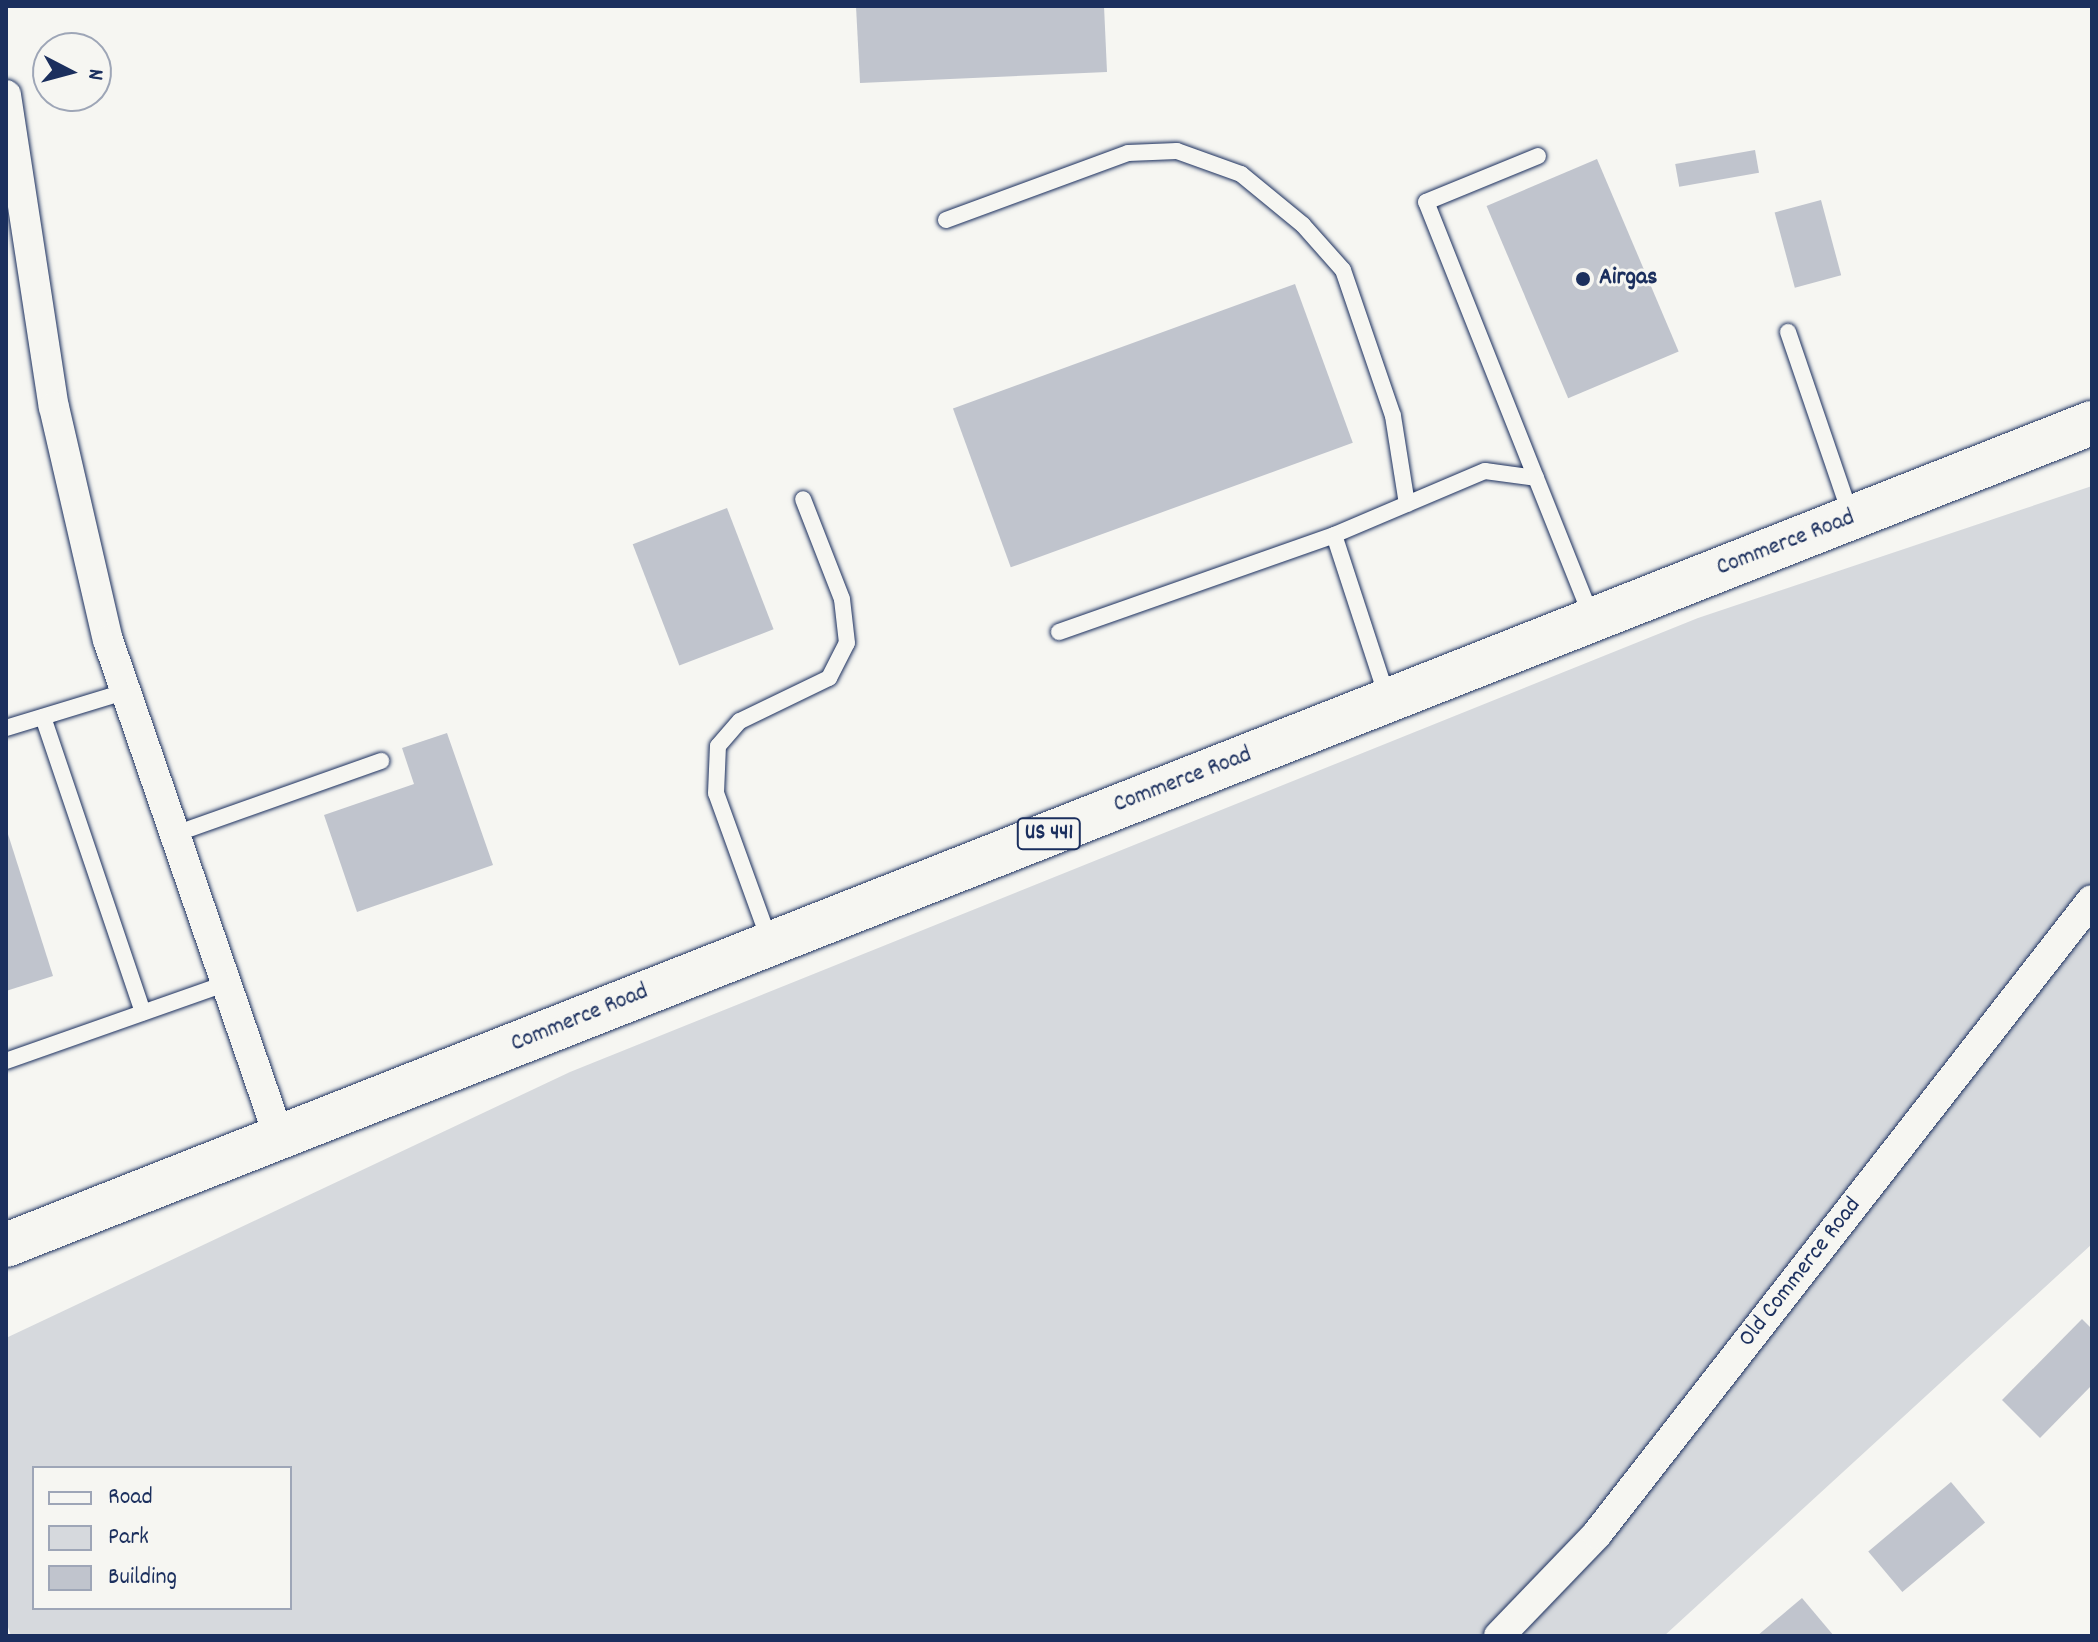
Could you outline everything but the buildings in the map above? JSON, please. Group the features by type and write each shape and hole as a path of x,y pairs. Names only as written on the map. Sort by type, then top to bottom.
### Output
{"highway":[{"name":"Commerce Road","path":"6,1245 2092,423"}],"street":[{"path":"6,95 54,407 124,692 279,1137"},
{"name":"Old Commerce Road","path":"1499,1636 1597,1534 2092,900"}],"lane":[{"path":"946,220 1128,153 1177,151 1241,174 1303,225 1343,270 1393,416 1407,504"},
{"path":"1538,156 1426,202 1592,620"},
{"path":"1788,332 1851,518"},
{"path":"1059,632 1334,535 1485,471 1536,478"},
{"path":"771,943 716,793 718,746 740,721 829,678 847,643 842,599 803,499"},
{"path":"1334,535 1388,701"},
{"path":"6,728 124,692"},
{"path":"43,717 143,1013"},
{"path":"172,835 381,761"},
{"path":"6,1061 225,984"}],"green space":[{"path":"2092,486 2092,1244 1664,1636 11,1636 6,1621 6,1338 570,1072 1698,618"}],"place":[{"name":"Airgas","path":"1583,279"}]}
